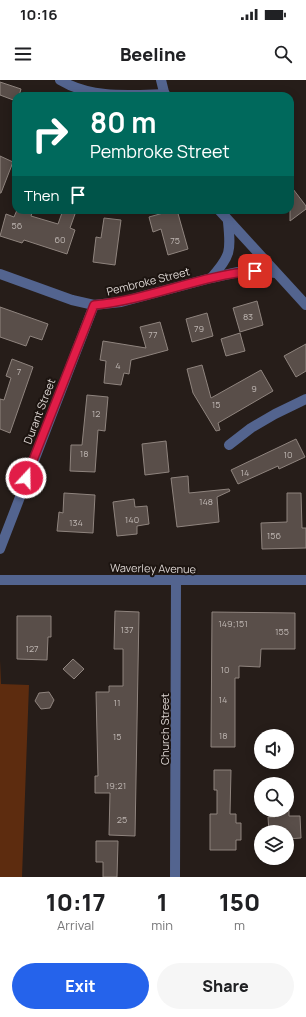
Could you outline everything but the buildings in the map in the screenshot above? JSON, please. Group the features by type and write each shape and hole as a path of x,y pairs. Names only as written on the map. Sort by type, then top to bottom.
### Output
{"street":[{"path":"60,80 66,84 93,92"},
{"path":"161,80 164,92"},
{"path":"222,214 306,305"},
{"path":"211,278 225,261 230,246 228,222"},
{"name":"Pembroke Street","path":"0,274 72,300 94,305 121,302 211,278 244,272 276,273"},
{"name":"Durant Street","path":"0,549 94,305"},
{"path":"228,446 251,428 306,399"},
{"name":"Waverley Avenue","path":"0,580 306,580"},
{"name":"Church Street","path":"175,877 176,581"}],"shaded area":[{"path":"0,660 1,684 29,685 22,877 0,877"}],"route":[{"path":"26,478 94,305 121,302 152,295 211,278 238,272 255,271"}]}
